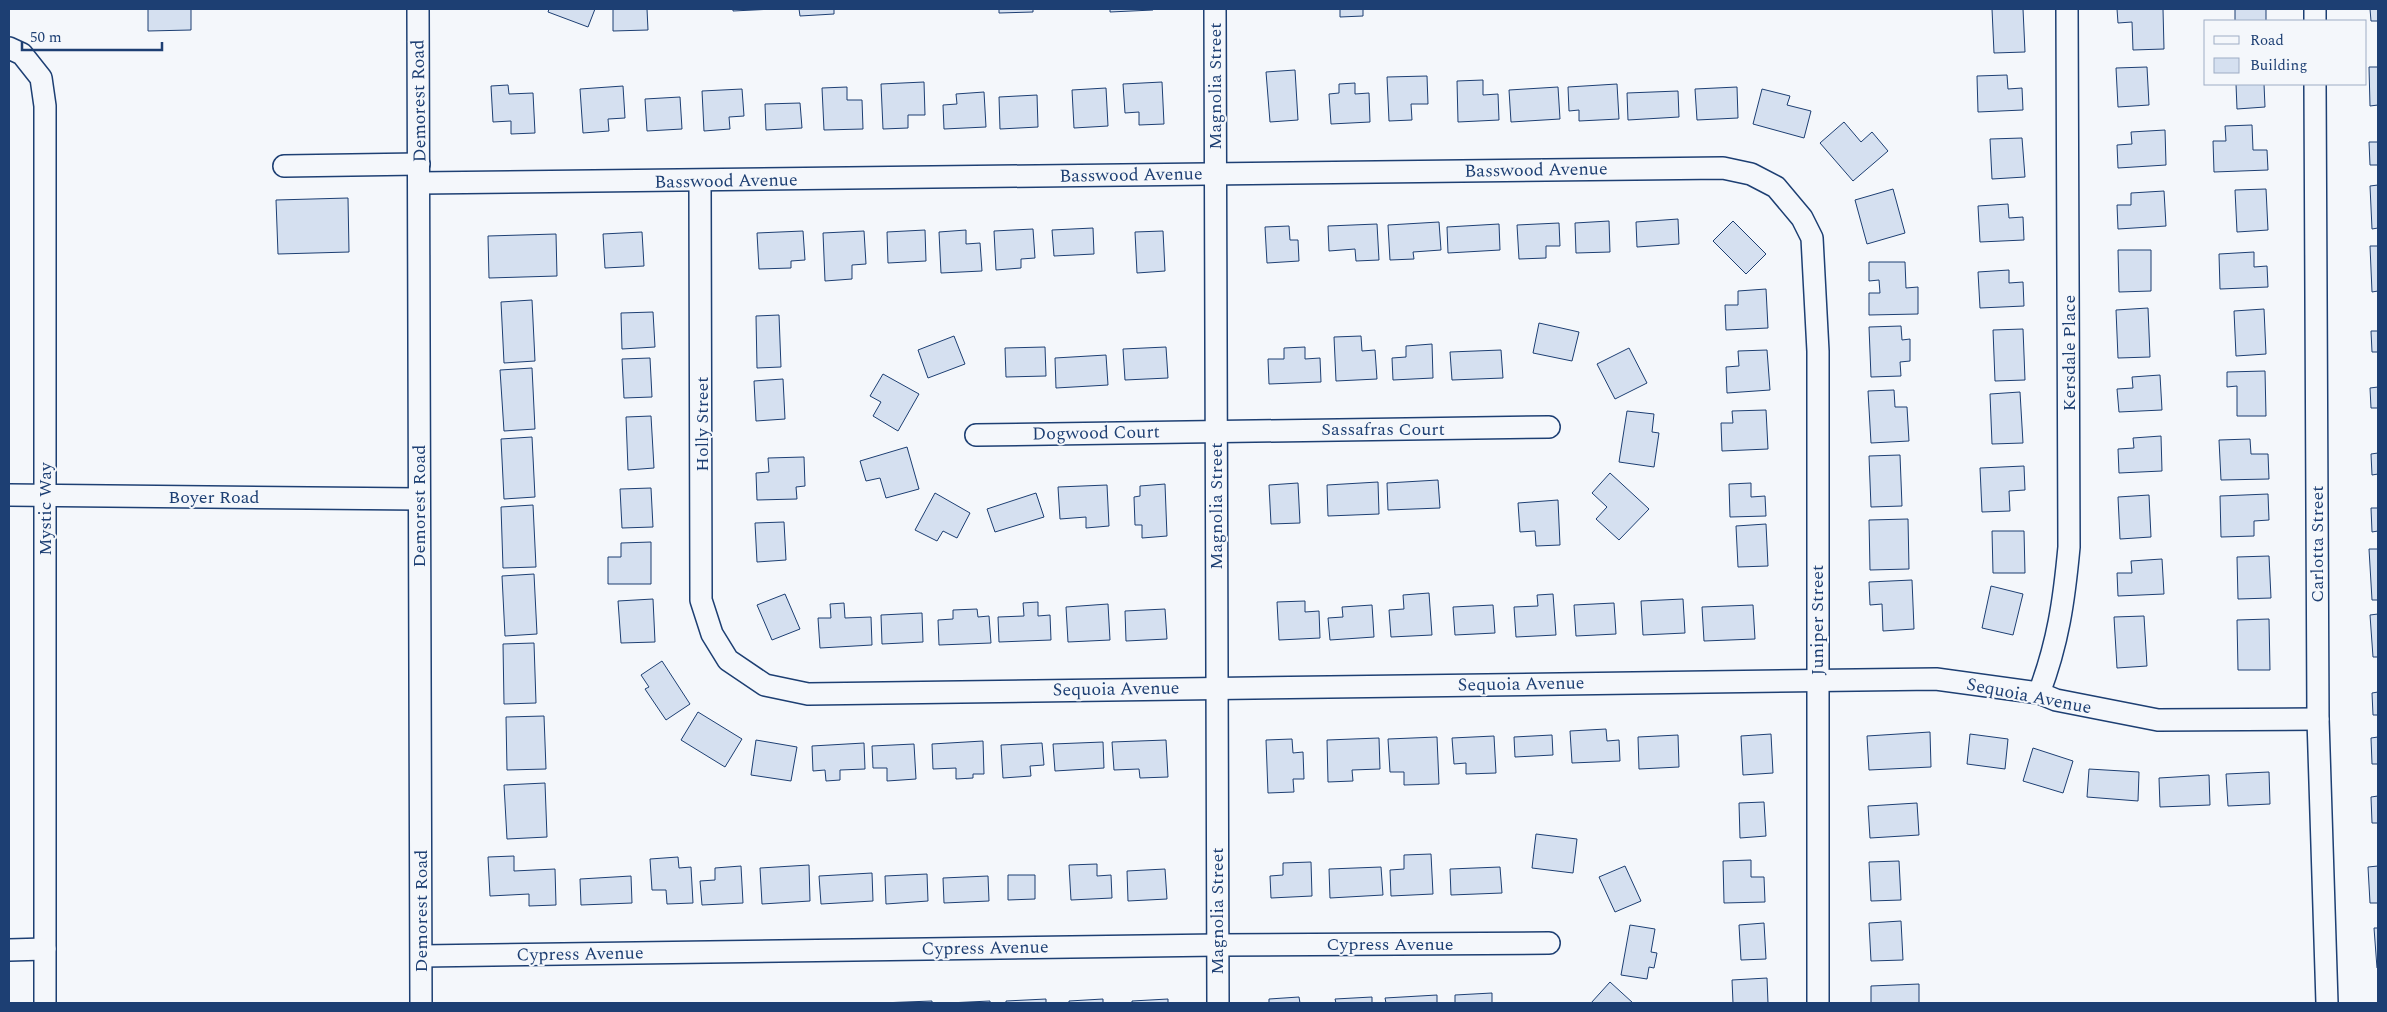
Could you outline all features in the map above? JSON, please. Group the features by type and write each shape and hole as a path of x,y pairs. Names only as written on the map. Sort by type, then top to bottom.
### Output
{"street":[{"name":"Demorest Road","path":"418,9 422,1003"},
{"name":"Magnolia Street","path":"1215,9 1218,1003"},
{"name":"Kersdale Place","path":"2039,694 2053,656 2064,606 2069,548 2067,9"},
{"name":"Mystic Way","path":"9,48 22,54 42,78 45,106 45,1003"},
{"name":"Carlotta Street","path":"2315,85 2318,720 2327,1003"},
{"name":"Basswood Avenue","path":"284,166 419,174 700,181 1723,168 1751,174 1776,187 1802,218 1812,238"},
{"name":"Holly Street","path":"700,181 702,600 712,634 728,660"},
{"name":"Juniper Street","path":"1812,238 1818,351 1816,680 1818,1003"},
{"name":"Sassafras Court","path":"1216,430 1550,428"},
{"name":"Dogwood Court","path":"976,435 1216,430"},
{"name":"Boyer Road","path":"9,496 419,499"},
{"name":"Sequoia Avenue","path":"728,660 765,685 808,694 1936,680 2039,694 2056,700 2158,720 2318,720"},
{"name":"Cypress Avenue","path":"422,956 1218,945 1548,943"},
{"path":"9,950 45,949"}],"building":[{"path":"148,9 191,9 191,30 148,31"},
{"path":"549,9 595,9 588,27 548,12"},
{"path":"613,9 647,9 648,30 613,31"},
{"path":"733,9 774,9 733,11"},
{"path":"799,9 834,9 834,14 800,16"},
{"path":"999,9 1033,9 1033,12 999,13"},
{"path":"1110,9 1153,9 1153,10 1110,12"},
{"path":"1340,9 1363,9 1363,16 1340,17"},
{"path":"1992,9 2023,9 2025,52 1994,53"},
{"path":"2117,9 2163,9 2164,49 2133,50 2132,22 2118,23"},
{"path":"2235,9 2266,9 2266,20 2235,20"},
{"path":"2370,9 2378,9 2378,21 2371,21"},
{"path":"2147,67 2149,105 2118,107 2116,68"},
{"path":"2369,67 2378,67 2378,105 2370,106"},
{"path":"1295,70 1298,120 1270,122 1266,72"},
{"path":"2007,75 2008,89 2022,88 2023,110 1978,112 1977,76"},
{"path":"1427,76 1428,104 1411,104 1412,120 1389,121 1387,77"},
{"path":"1483,80 1483,95 1498,94 1499,120 1458,122 1457,81"},
{"path":"924,82 925,115 908,115 908,128 883,129 881,84"},
{"path":"1162,82 1164,124 1139,125 1139,112 1125,113 1123,84"},
{"path":"1355,83 1355,94 1369,93 1370,122 1331,124 1329,94 1339,93 1339,84"},
{"path":"1617,84 1619,119 1579,121 1579,110 1569,111 1568,87"},
{"path":"508,85 509,94 533,93 535,133 511,134 511,121 493,122 491,86"},
{"path":"2236,85 2264,85 2265,107 2237,109"},
{"path":"623,86 625,118 608,119 609,131 583,133 580,89"},
{"path":"847,87 847,100 862,100 863,129 824,130 822,88"},
{"path":"1558,87 1560,119 1511,122 1509,90"},
{"path":"1737,87 1738,118 1697,120 1695,89"},
{"path":"1106,88 1108,126 1074,128 1072,90"},
{"path":"742,89 744,116 729,117 730,129 704,131 702,91"},
{"path":"1762,89 1790,96 1787,105 1811,111 1804,138 1753,124"},
{"path":"1678,91 1679,117 1628,120 1627,93"},
{"path":"984,92 986,127 944,129 943,105 957,104 956,94"},
{"path":"1037,95 1038,127 1000,129 999,97"},
{"path":"680,97 682,129 647,131 645,99"},
{"path":"800,103 802,128 766,130 765,104"},
{"path":"1844,122 1861,142 1872,132 1888,151 1853,181 1820,143"},
{"path":"2252,125 2253,150 2267,150 2268,170 2214,172 2213,141 2226,141 2225,126"},
{"path":"2165,130 2166,165 2118,168 2117,145 2132,144 2131,132"},
{"path":"2022,138 2025,177 1992,179 1990,139"},
{"path":"2369,142 2378,142 2378,165 2370,165"},
{"path":"2378,185 2378,228 2372,229 2370,186"},
{"path":"1893,189 1905,233 1867,244 1855,200"},
{"path":"2266,189 2268,230 2237,232 2235,190"},
{"path":"2164,191 2166,226 2118,229 2117,205 2131,205 2131,193"},
{"path":"348,198 349,252 278,254 276,200"},
{"path":"2008,204 2009,218 2023,217 2024,240 1980,242 1978,206"},
{"path":"1678,219 1679,244 1637,247 1636,222"},
{"path":"1609,221 1610,252 1576,253 1575,223"},
{"path":"1733,221 1766,254 1746,274 1713,241"},
{"path":"1439,222 1441,250 1413,252 1414,259 1390,260 1388,225"},
{"path":"1559,223 1560,246 1546,246 1546,258 1519,259 1517,225"},
{"path":"1377,224 1379,260 1356,261 1355,249 1329,251 1328,226"},
{"path":"1499,224 1500,250 1448,253 1447,227"},
{"path":"1289,226 1290,240 1298,240 1299,261 1267,263 1265,227"},
{"path":"1093,228 1094,254 1054,256 1052,230"},
{"path":"1033,229 1035,258 1021,259 1021,268 996,270 994,231"},
{"path":"925,230 926,261 888,263 887,232"},
{"path":"966,230 966,244 980,243 982,271 941,273 939,232"},
{"path":"803,231 805,260 791,261 791,268 759,269 757,233"},
{"path":"864,231 866,264 852,265 852,279 825,281 823,233"},
{"path":"1163,231 1165,271 1137,273 1135,232"},
{"path":"642,232 644,266 605,268 603,234"},
{"path":"556,234 557,276 489,278 488,236"},
{"path":"2370,246 2378,246 2378,291 2372,292"},
{"path":"2118,250 2151,250 2151,291 2119,292"},
{"path":"2254,252 2254,267 2267,266 2268,287 2220,289 2219,254"},
{"path":"1869,262 1905,262 1906,288 1918,287 1918,314 1869,315 1869,293 1880,293 1879,280 1869,281"},
{"path":"2009,270 2009,283 2023,282 2024,306 1980,308 1978,272"},
{"path":"1766,289 1768,328 1726,330 1725,305 1738,305 1738,291"},
{"path":"532,300 535,361 504,363 501,302"},
{"path":"2148,308 2150,357 2118,358 2116,310"},
{"path":"2264,309 2266,354 2236,356 2234,311"},
{"path":"653,312 655,347 622,349 621,313"},
{"path":"779,315 781,367 757,368 756,316"},
{"path":"1539,323 1579,332 1572,361 1533,353"},
{"path":"1901,326 1902,340 1910,339 1910,361 1900,362 1901,376 1871,377 1869,327"},
{"path":"2023,329 2025,380 1995,381 1993,330"},
{"path":"2371,331 2378,331 2378,352 2372,352"},
{"path":"954,336 965,364 928,378 918,350"},
{"path":"1361,336 1362,351 1375,350 1377,379 1336,381 1334,337"},
{"path":"1432,344 1433,378 1393,380 1392,358 1406,357 1406,346"},
{"path":"1045,347 1046,376 1006,377 1005,348"},
{"path":"1166,347 1168,378 1125,380 1123,349"},
{"path":"1305,347 1305,359 1320,358 1321,382 1269,384 1268,359 1284,359 1284,348"},
{"path":"1629,348 1647,383 1615,399 1597,364"},
{"path":"1501,350 1503,378 1452,380 1450,352"},
{"path":"1767,350 1770,390 1727,393 1726,367 1739,366 1738,351"},
{"path":"1106,355 1108,385 1056,388 1055,358"},
{"path":"650,358 652,397 624,398 622,359"},
{"path":"532,368 535,429 504,431 500,370"},
{"path":"2265,371 2266,416 2237,416 2237,386 2227,387 2227,372"},
{"path":"883,374 919,394 898,431 873,416 881,402 870,396"},
{"path":"2160,375 2162,410 2119,412 2117,389 2133,388 2132,377"},
{"path":"783,379 785,419 756,421 754,381"},
{"path":"2378,387 2378,408 2371,408 2370,388"},
{"path":"1894,390 1895,407 1907,407 1909,441 1871,443 1868,391"},
{"path":"2020,392 2023,443 1992,444 1990,394"},
{"path":"1766,410 1768,449 1722,451 1721,423 1733,423 1732,411"},
{"path":"1627,411 1654,414 1652,432 1659,433 1654,467 1619,462"},
{"path":"651,416 654,468 628,470 626,417"},
{"path":"2161,436 2162,471 2119,473 2118,449 2134,448 2133,438"},
{"path":"532,437 535,497 504,499 501,439"},
{"path":"2250,439 2251,454 2268,454 2269,479 2221,480 2219,440"},
{"path":"907,447 919,489 886,498 880,478 866,481 860,461"},
{"path":"2378,453 2378,474 2372,475 2371,454"},
{"path":"1900,455 1902,506 1871,507 1869,456"},
{"path":"804,457 805,486 796,487 797,499 757,500 756,473 769,472 768,458"},
{"path":"2024,466 2025,490 2009,491 2010,511 1982,512 1980,468"},
{"path":"1610,473 1649,509 1619,540 1596,519 1607,507 1592,493"},
{"path":"1438,480 1440,508 1388,510 1387,483"},
{"path":"1378,482 1379,514 1328,516 1327,485"},
{"path":"1298,483 1300,523 1271,524 1269,485"},
{"path":"1751,483 1751,497 1765,496 1766,516 1730,517 1729,484"},
{"path":"1165,484 1167,536 1142,538 1142,525 1135,525 1134,497 1140,496 1140,486"},
{"path":"1107,485 1109,526 1086,528 1086,517 1060,519 1058,487"},
{"path":"651,488 653,527 622,528 620,489"},
{"path":"935,493 970,513 957,538 943,531 937,541 915,530"},
{"path":"1036,493 1044,517 995,532 987,509"},
{"path":"2268,494 2269,520 2254,521 2254,536 2221,537 2220,496"},
{"path":"2149,495 2151,537 2120,539 2118,497"},
{"path":"1558,500 1560,545 1536,546 1535,531 1520,532 1518,503"},
{"path":"533,505 536,567 503,568 501,507"},
{"path":"2371,508 2378,508 2378,531 2372,532"},
{"path":"1908,519 1909,569 1870,570 1869,520"},
{"path":"784,522 786,560 757,562 755,523"},
{"path":"1766,524 1768,566 1738,567 1736,526"},
{"path":"1992,531 2024,531 2025,573 1993,573"},
{"path":"651,542 651,584 608,584 608,557 621,557 621,543"},
{"path":"2369,549 2378,549 2378,600 2372,600"},
{"path":"2269,556 2271,598 2238,599 2237,557"},
{"path":"2162,559 2164,594 2118,596 2117,573 2132,573 2131,561"},
{"path":"534,574 537,634 505,636 502,576"},
{"path":"1912,580 1914,629 1883,631 1882,604 1870,605 1869,582"},
{"path":"1991,586 2023,594 2013,635 1982,628"},
{"path":"1429,593 1432,635 1391,637 1389,610 1404,609 1403,595"},
{"path":"785,594 800,629 772,640 757,605"},
{"path":"1553,594 1556,635 1516,637 1514,607 1538,606 1537,595"},
{"path":"653,599 655,642 621,643 618,601"},
{"path":"1683,599 1685,633 1643,635 1641,601"},
{"path":"1305,601 1305,612 1319,611 1320,638 1279,640 1277,602"},
{"path":"1038,602 1038,616 1050,615 1051,640 999,642 998,617 1024,616 1023,603"},
{"path":"844,603 845,618 871,617 872,645 820,648 818,618 831,618 830,604"},
{"path":"1614,603 1616,634 1576,636 1574,605"},
{"path":"1108,604 1110,640 1068,642 1066,607"},
{"path":"1372,605 1374,637 1330,640 1328,618 1343,617 1342,607"},
{"path":"1493,605 1495,633 1455,635 1453,607"},
{"path":"1753,605 1755,639 1704,641 1702,607"},
{"path":"977,609 978,617 989,616 991,643 939,645 938,620 953,619 953,610"},
{"path":"1165,609 1167,639 1126,641 1125,611"},
{"path":"922,613 923,642 882,644 881,615"},
{"path":"2378,614 2378,657 2373,657 2370,615"},
{"path":"2144,616 2147,666 2117,668 2114,617"},
{"path":"2269,619 2270,670 2238,670 2237,620"},
{"path":"534,643 536,703 504,704 503,644"},
{"path":"662,661 690,704 666,720 645,689 649,687 641,675"},
{"path":"2378,692 2378,715 2373,715 2372,693"},
{"path":"698,712 742,739 725,767 681,740"},
{"path":"544,716 546,769 507,770 506,717"},
{"path":"1606,729 1607,741 1619,740 1620,761 1572,763 1570,731"},
{"path":"1930,732 1931,767 1869,770 1867,736"},
{"path":"1771,734 1773,773 1743,775 1741,736"},
{"path":"1970,734 2008,739 2005,769 1967,764"},
{"path":"1552,735 1553,755 1515,757 1514,737"},
{"path":"1678,735 1679,767 1639,769 1638,737"},
{"path":"1494,736 1496,773 1466,774 1466,763 1454,764 1452,738"},
{"path":"1437,737 1439,784 1404,785 1404,772 1390,772 1388,739"},
{"path":"2378,737 2378,764 2372,764 2371,738"},
{"path":"1379,738 1380,769 1352,770 1353,781 1328,782 1327,740"},
{"path":"1292,739 1293,753 1303,752 1304,779 1293,779 1294,792 1268,793 1266,740"},
{"path":"756,740 797,747 791,781 751,775"},
{"path":"1166,740 1168,777 1140,778 1139,769 1114,770 1112,742"},
{"path":"983,741 984,774 973,774 973,778 956,779 956,768 933,769 932,744"},
{"path":"1103,742 1104,768 1055,771 1053,744"},
{"path":"864,743 865,769 840,770 840,780 826,781 825,770 813,771 812,746"},
{"path":"1042,743 1044,765 1030,766 1031,776 1003,778 1001,745"},
{"path":"914,744 916,779 887,781 887,768 873,768 872,746"},
{"path":"2033,748 2073,761 2063,793 2023,781"},
{"path":"2089,769 2139,772 2138,801 2087,797"},
{"path":"2269,772 2270,804 2228,806 2226,774"},
{"path":"2209,775 2210,805 2160,807 2159,778"},
{"path":"545,783 547,837 507,839 504,785"},
{"path":"2378,796 2378,823 2372,823 2371,797"},
{"path":"1764,802 1766,836 1740,838 1739,803"},
{"path":"1917,803 1919,835 1870,838 1868,806"},
{"path":"1536,834 1577,839 1573,873 1532,868"},
{"path":"1431,854 1433,894 1391,896 1390,870 1404,869 1404,855"},
{"path":"514,856 514,871 555,869 556,905 529,906 529,894 490,896 488,857"},
{"path":"678,857 679,868 691,867 693,903 667,904 666,890 652,890 650,859"},
{"path":"1751,860 1751,877 1764,877 1765,902 1724,903 1723,861"},
{"path":"1899,861 1901,900 1871,901 1869,862"},
{"path":"1311,862 1312,896 1271,898 1270,876 1283,875 1283,863"},
{"path":"1097,864 1097,876 1111,875 1112,898 1071,900 1069,865"},
{"path":"809,865 810,901 762,904 760,868"},
{"path":"741,866 743,903 702,905 700,881 715,880 715,868"},
{"path":"1625,866 1641,901 1615,912 1599,877"},
{"path":"2378,866 2378,903 2370,903 2368,867"},
{"path":"1381,867 1383,895 1330,898 1329,869"},
{"path":"1500,867 1502,893 1451,895 1450,869"},
{"path":"1165,869 1167,899 1128,901 1127,871"},
{"path":"872,873 873,901 821,904 819,876"},
{"path":"927,874 928,901 886,904 885,876"},
{"path":"1008,875 1035,875 1035,899 1008,900"},
{"path":"631,876 632,903 581,905 580,879"},
{"path":"988,876 989,901 944,903 943,878"},
{"path":"1901,921 1903,960 1871,961 1869,923"},
{"path":"1764,923 1766,959 1741,960 1739,925"},
{"path":"1630,925 1655,929 1651,952 1657,953 1654,968 1649,967 1647,979 1621,975"},
{"path":"2374,928 2378,928 2378,968 2377,968"},
{"path":"1767,978 1768,1003 1733,1003 1732,980"},
{"path":"1610,982 1633,1003 1591,1003"},
{"path":"1919,984 1919,1003 1871,1003 1871,986"},
{"path":"1492,993 1492,1003 1455,1003 1455,995"},
{"path":"1437,995 1437,1003 1386,1003 1385,998"},
{"path":"1299,997 1300,1003 1269,1003 1269,999"},
{"path":"1372,997 1372,1003 1336,1003 1335,999"},
{"path":"1046,999 1046,1003 1006,1003 1006,1001"},
{"path":"1103,999 1103,1003 1069,1003 1069,1001"},
{"path":"1168,999 1168,1003 1132,1003 1132,1001"},
{"path":"932,1001 932,1003 880,1003"},
{"path":"990,1001 990,1003 948,1003"}]}
